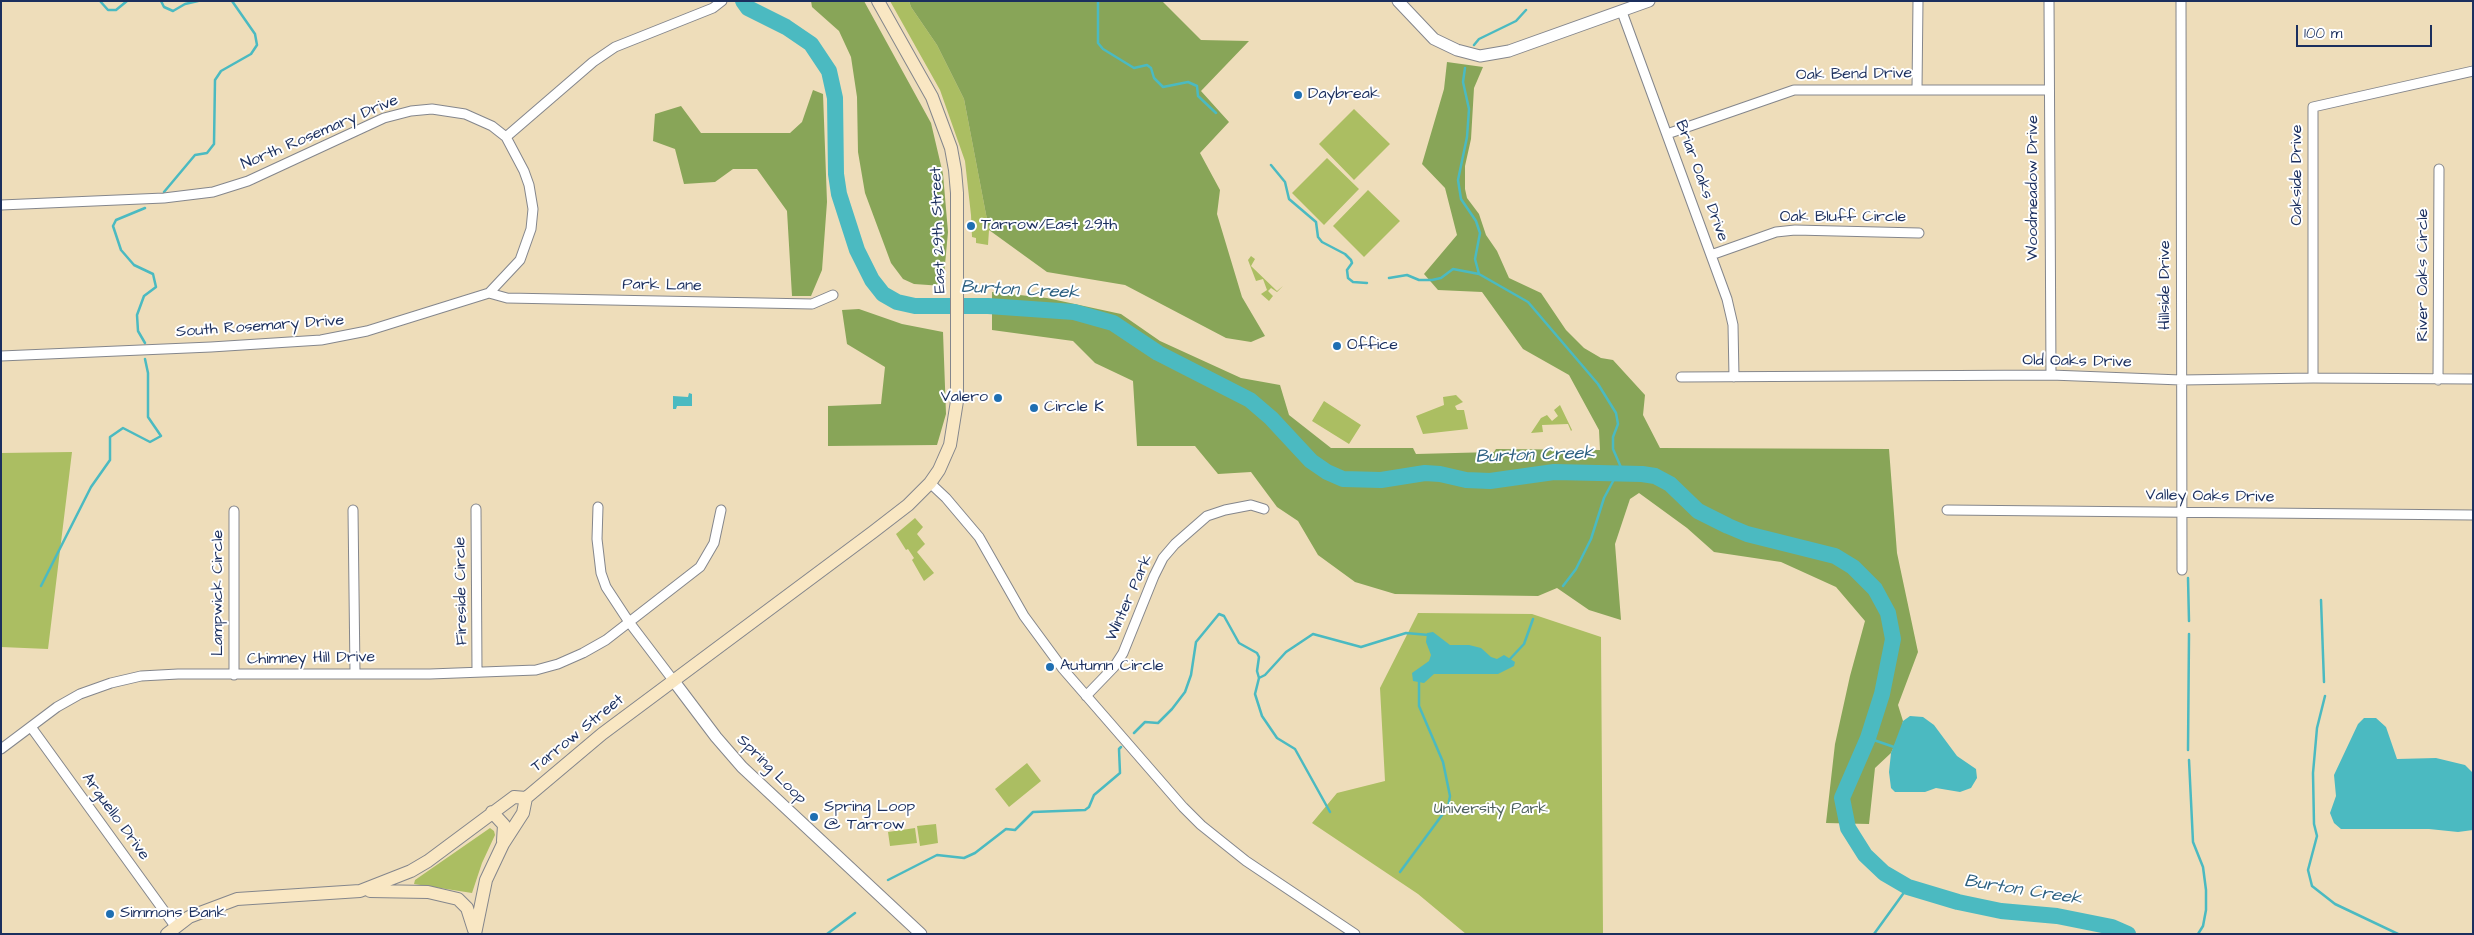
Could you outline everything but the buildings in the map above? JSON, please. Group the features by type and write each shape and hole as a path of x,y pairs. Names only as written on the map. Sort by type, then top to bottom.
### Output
{"main road":[{"name":"East 29th Street","path":"878,1 932,97 951,148 957,192 958,287 957,401 950,445"},
{"name":"Tarrow Street","path":"171,930 204,910 237,899 360,891 411,871 428,861 514,797 526,798 575,756 673,680 908,505 930,483 939,470 950,445"},
{"path":"475,933 486,880 502,844 523,813 526,798"},
{"path":"492,812 504,825 502,844"},
{"path":"360,891 428,892 458,899 467,908 475,933"}],"street":[{"path":"506,138 593,62 615,47 713,8 722,1"},
{"path":"1398,1 1434,40 1457,50 1480,56 1509,51 1620,7 1649,1"},
{"path":"1917,89 1918,1"},
{"name":"Woodmeadow Drive","path":"2049,1 2051,375"},
{"name":"Hillside Drive","path":"2181,1 2182,570"},
{"name":"Briar Oaks Drive","path":"1620,7 1727,299 1733,325 1734,377"},
{"name":"Oakside Drive","path":"2313,378 2312,107 2473,71"},
{"name":"Oak Bend Drive","path":"1667,134 1794,90 2048,90"},
{"name":"North Rosemary Drive","path":"1,205 164,198 213,192 248,181 384,118 411,111 432,109 465,114 492,126 506,138"},
{"name":"South Rosemary Drive","path":"1,356 321,340 367,331 489,293 520,260 533,220 529,185 519,159 506,138"},
{"name":"River Oaks Circle","path":"2438,380 2440,170"},
{"name":"Oak Bluff Circle","path":"1711,255 1776,232 1795,230 1919,233"},
{"name":"Park Lane","path":"489,293 507,298 812,304 834,294"},
{"name":"Old Oaks Drive","path":"1681,377 2051,375 2181,380 2313,378 2473,379"},
{"path":"930,483 946,498 979,537 1040,639 1086,696 1201,825 1246,862 1355,934"},
{"name":"Winter Park","path":"1086,696 1114,667 1123,653 1154,576 1175,544 1207,516 1251,505 1264,509"},
{"name":"Fireside Circle","path":"476,508 477,672"},
{"path":"598,508 597,539 601,573 613,598 629,622 673,680"},
{"path":"353,510 355,673"},
{"name":"Chimney Hill Drive","path":"1,749 31,726 80,694 111,683 141,676 178,674 477,672 536,670 558,664 590,649 629,622 700,567 710,552 717,535 720,510"},
{"name":"Valley Oaks Drive","path":"1947,510 2473,515"},
{"name":"Lampwick Circle","path":"234,511 234,675"},
{"name":"Spring Loop","path":"673,680 716,737 742,767 921,934"},
{"name":"Arguello Drive","path":"31,726 171,930"}],"green space":[{"path":"811,1 864,1 931,123 943,174 948,232 943,286 914,284 903,279 891,263 865,193 858,152 857,97 851,57 839,31 812,7"},
{"path":"890,1 909,1 911,7 937,45 964,99 989,230 988,245 976,243 976,238 972,237 965,161 940,90"},
{"path":"909,1 1162,1 1201,40 1249,41 1201,91 1229,122 1200,153 1220,190 1217,214 1242,297 1265,336 1251,342 1226,338 1125,285 1047,272 989,230 964,99 937,45 911,7"},
{"path":"1447,62 1483,67 1474,88 1471,139 1465,166 1465,189 1467,198 1479,214 1486,235 1497,251 1509,278 1541,293 1566,330 1584,348 1601,358 1613,360 1645,395 1643,415 1660,448 1889,449 1897,553 1918,652 1898,705 1903,721 1901,731 1891,753 1875,768 1869,824 1826,823 1835,744 1850,676 1865,621 1836,587 1781,562 1714,552 1687,528 1639,493 1630,499 1615,544 1621,620 1589,610 1557,588 1538,596 1395,594 1355,582 1318,555 1298,521 1277,507 1251,472 1218,474 1195,446 1137,446 1133,381 1095,363 1073,341 992,330 992,292 1047,298 1121,314 1160,341 1241,378 1280,385 1289,415 1331,448 1413,448 1416,454 1494,452 1496,449 1600,450 1599,430 1569,375 1523,349 1482,292 1438,290 1424,274 1457,235 1445,188 1422,164 1444,89"},
{"path":"813,90 823,94 827,202 822,270 811,296 792,296 787,211 757,169 733,169 715,182 684,184 675,149 653,141 655,114 681,106 701,133 790,133 802,122"},
{"path":"1354,109 1390,144 1354,180 1319,144"},
{"path":"1327,158 1359,189 1324,225 1292,193"},
{"path":"1368,190 1400,221 1364,257 1333,226"},
{"path":"1251,256 1255,259 1251,266 1277,291 1283,286 1277,292 1271,288 1268,291 1273,296 1269,301 1261,294 1267,290 1263,279 1256,281 1248,260"},
{"path":"859,309 902,324 943,332 946,414 937,445 828,446 828,406 881,404 885,367 847,344 842,310"},
{"path":"1456,395 1463,402 1455,406 1457,410 1464,410 1468,429 1423,434 1416,416 1444,405 1443,397"},
{"path":"1324,401 1361,425 1349,444 1312,421"},
{"path":"1560,405 1571,431 1568,424 1542,425 1543,432 1531,433 1541,418 1547,415 1552,421 1558,416 1554,410"},
{"path":"72,452 48,649 1,647 1,453"},
{"path":"915,518 923,527 917,534 925,544 917,552 934,573 924,581 912,560 914,558 908,549 906,550 896,534"},
{"name":"University Park","path":"1418,613 1532,614 1601,637 1603,934 1466,934 1418,894 1312,823 1337,793 1385,781 1380,688"},
{"path":"1027,763 1041,781 1009,807 995,789"},
{"path":"936,824 938,843 920,846 917,826"},
{"path":"490,828 494,831 495,835 482,863 472,893 414,884 415,880"},
{"path":"915,828 917,843 890,846 888,832"}],"water":[{"path":"689,393 692,394 692,406 677,406 676,409 673,409 673,396 688,397"},
{"path":"1433,632 1450,645 1469,645 1481,648 1491,657 1497,659 1504,655 1515,662 1514,666 1498,674 1434,674 1424,683 1413,681 1412,673 1429,661 1431,655 1426,642 1427,633"},
{"path":"1910,716 1923,717 1934,725 1957,756 1976,769 1977,778 1971,788 1960,792 1936,788 1925,792 1895,792 1891,788 1889,772 1891,753 1903,721"},
{"path":"2364,718 2376,718 2386,727 2397,759 2436,758 2465,765 2473,773 2473,830 2458,832 2429,829 2341,829 2334,823 2330,813 2336,796 2334,775 2358,724"}],"waterway":[{"path":"100,1 108,10 116,10 127,1"},
{"path":"161,1 164,7 173,11 185,4 198,1"},
{"path":"164,192 195,155 207,153 214,144 215,80 221,71 251,54 257,45 255,34 232,1"},
{"name":"Burton Creek","path":"743,1 748,8 786,27 811,44 829,71 835,98 836,174 839,194 857,250 872,280 883,294 897,302 915,306 988,306 1074,312 1113,323 1158,353 1250,400 1271,418 1311,461 1327,472 1343,479 1381,480 1425,473 1440,474 1466,480 1490,481 1554,472 1655,476 1670,484 1698,511 1728,526 1747,534 1835,556 1853,567 1875,589 1888,613 1893,639 1882,694 1868,738 1842,798 1848,828 1865,855 1884,873 1908,887 1958,902 2001,911 2057,916 2112,927 2128,934"},
{"path":"1098,1 1098,43 1103,49 1134,68 1147,65 1151,68 1154,78 1163,87 1188,82 1197,86 1198,96 1216,113"},
{"path":"1474,45 1479,39 1516,21 1526,10"},
{"path":"1465,68 1463,82 1469,109 1467,137 1458,180 1461,199 1476,221 1480,233 1475,259 1479,274 1528,302 1598,384 1616,413 1618,424 1613,437 1613,449 1623,472"},
{"path":"1271,165 1285,182 1289,199 1316,222 1318,237 1322,242 1345,254 1351,260 1352,263 1347,270 1348,278 1353,282 1367,283"},
{"path":"145,208 116,220 113,226 121,250 134,265 153,274 156,287 144,296 137,315 138,331 145,343"},
{"path":"1389,278 1407,275 1419,280 1432,280 1441,278 1453,269 1479,274"},
{"path":"41,586 91,487 110,460 110,437 123,428 150,442 161,436 148,417 148,373 145,359"},
{"path":"1563,586 1576,569 1591,539 1604,498 1618,472"},
{"path":"2188,578 2189,621"},
{"path":"2321,600 2324,682"},
{"path":"1134,733 1145,722 1158,723 1172,709 1185,692 1191,675 1196,642 1219,614 1224,616 1239,643 1257,653 1259,657 1257,671 1259,678 1255,694 1262,716 1277,738 1295,749 1330,812"},
{"path":"1509,660 1524,644 1533,619"},
{"path":"1259,678 1265,675 1286,652 1313,634 1361,647 1406,633 1429,635"},
{"path":"2188,750 2189,634"},
{"path":"1400,872 1448,807 1450,796 1443,762 1419,706 1419,681"},
{"path":"2325,696 2317,728 2313,773 2314,824 2317,836 2308,870 2312,886 2335,904 2398,934"},
{"path":"1868,738 1894,747"},
{"path":"888,880 937,855 964,858 975,853 1006,829 1015,830 1033,812 1085,810 1089,807 1094,795 1120,773 1119,749 1121,747"},
{"path":"2189,760 2193,842 2203,867 2206,890 2206,910 2203,926 2198,934"},
{"path":"1874,934 1908,887"},
{"path":"827,934 855,913"}],"place":[{"name":"Daybreak","path":"1298,95"},
{"name":"Tarrow/East 29th","path":"971,226"},
{"name":"Office","path":"1337,346"},
{"name":"Valero","path":"998,398"},
{"name":"Circle K","path":"1034,408"},
{"name":"Autumn Circle","path":"1050,667"},
{"name":"Spring Loop @ Tarrow","path":"814,817"},
{"name":"Simmons Bank","path":"110,914"}]}
